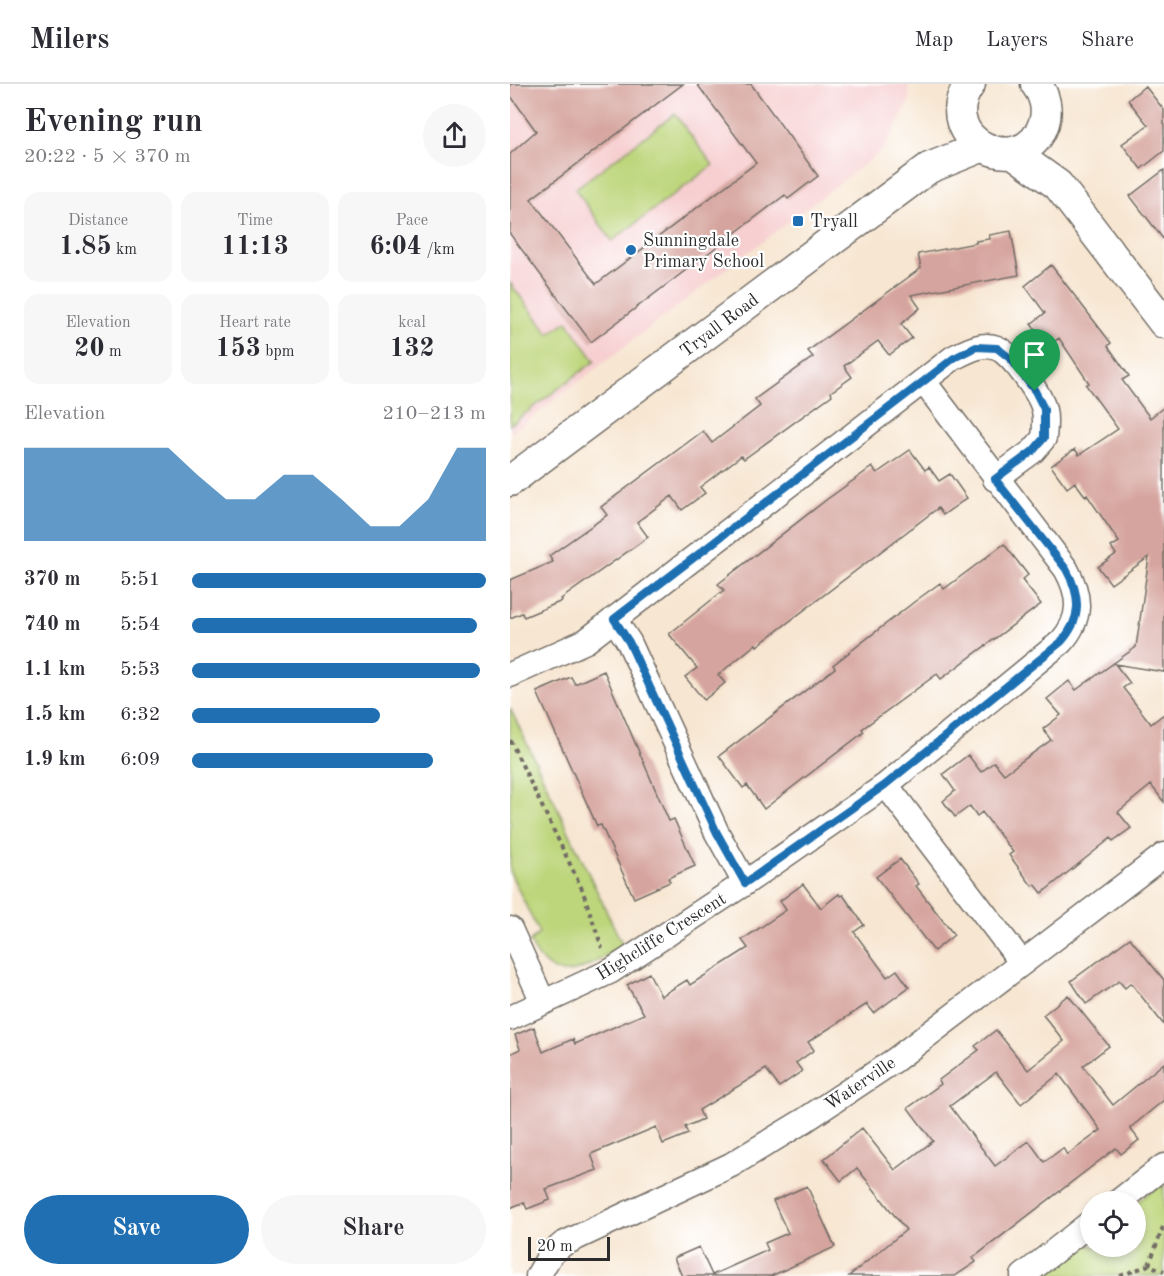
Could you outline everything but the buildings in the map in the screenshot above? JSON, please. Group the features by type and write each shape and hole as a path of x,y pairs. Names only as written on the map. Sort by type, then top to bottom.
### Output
{"street":[{"path":"964,95 968,135 981,147 999,153 1012,152 1031,142 1039,134 1042,106 1060,84"},
{"name":"Tryall Road","path":"928,168 964,95"},
{"path":"1042,106 1058,185"},
{"name":"Tryall Road","path":"510,482 928,168 981,147"},
{"path":"1012,152 1058,185 1164,323"},
{"path":"510,675 586,641 954,358 976,347 997,348 1011,359 1035,391 1044,409 1044,438 1033,451 995,479"},
{"name":"Highcliffe Crescent","path":"510,1018 611,971 745,883 885,785 1061,642 1072,630 1077,605 1075,585 1066,569 995,479 924,382"},
{"name":"Highcliffe Crescent","path":"614,619 629,642 717,833 745,883"},
{"path":"885,785 1022,963"},
{"name":"Waterville","path":"538,1276 550,1255 563,1244 731,1165 805,1120 895,1060 1164,855"},
{"path":"510,929 543,1002"},
{"path":"1132,1191 1164,1166"},
{"path":"1023,1276 1080,1231"}],"path":[{"path":"510,740 582,889 598,940 611,971"},
{"path":"1149,1265 1164,1224"},
{"path":"1119,1276 1149,1265 1164,1271"}],"shaded area":[{"name":"Sunningdale Primary School","path":"510,84 908,84 910,100 884,149 510,434"}],"green space":[{"path":"675,114 713,165 612,241 575,189"},
{"path":"510,283 549,334 567,321 595,361 510,425"},
{"path":"510,708 623,946 597,961 572,971 561,972 550,968 540,958 530,942 539,933 510,872"},
{"path":"1164,1185 1164,1276 1039,1276 1080,1245 1080,1257 1146,1257 1146,1195"}],"place":[{"name":"Tryall","path":"798,221"},
{"name":"Sunningdale Primary School","path":"631,250"}],"route":[{"path":"976,347 997,348 1011,359 1035,391 1044,409 1044,438 1033,451 995,479 1066,569 1075,585 1076,620 1072,630 1061,642 885,785 745,883 717,833 629,642 614,619 954,358 976,347"}]}
